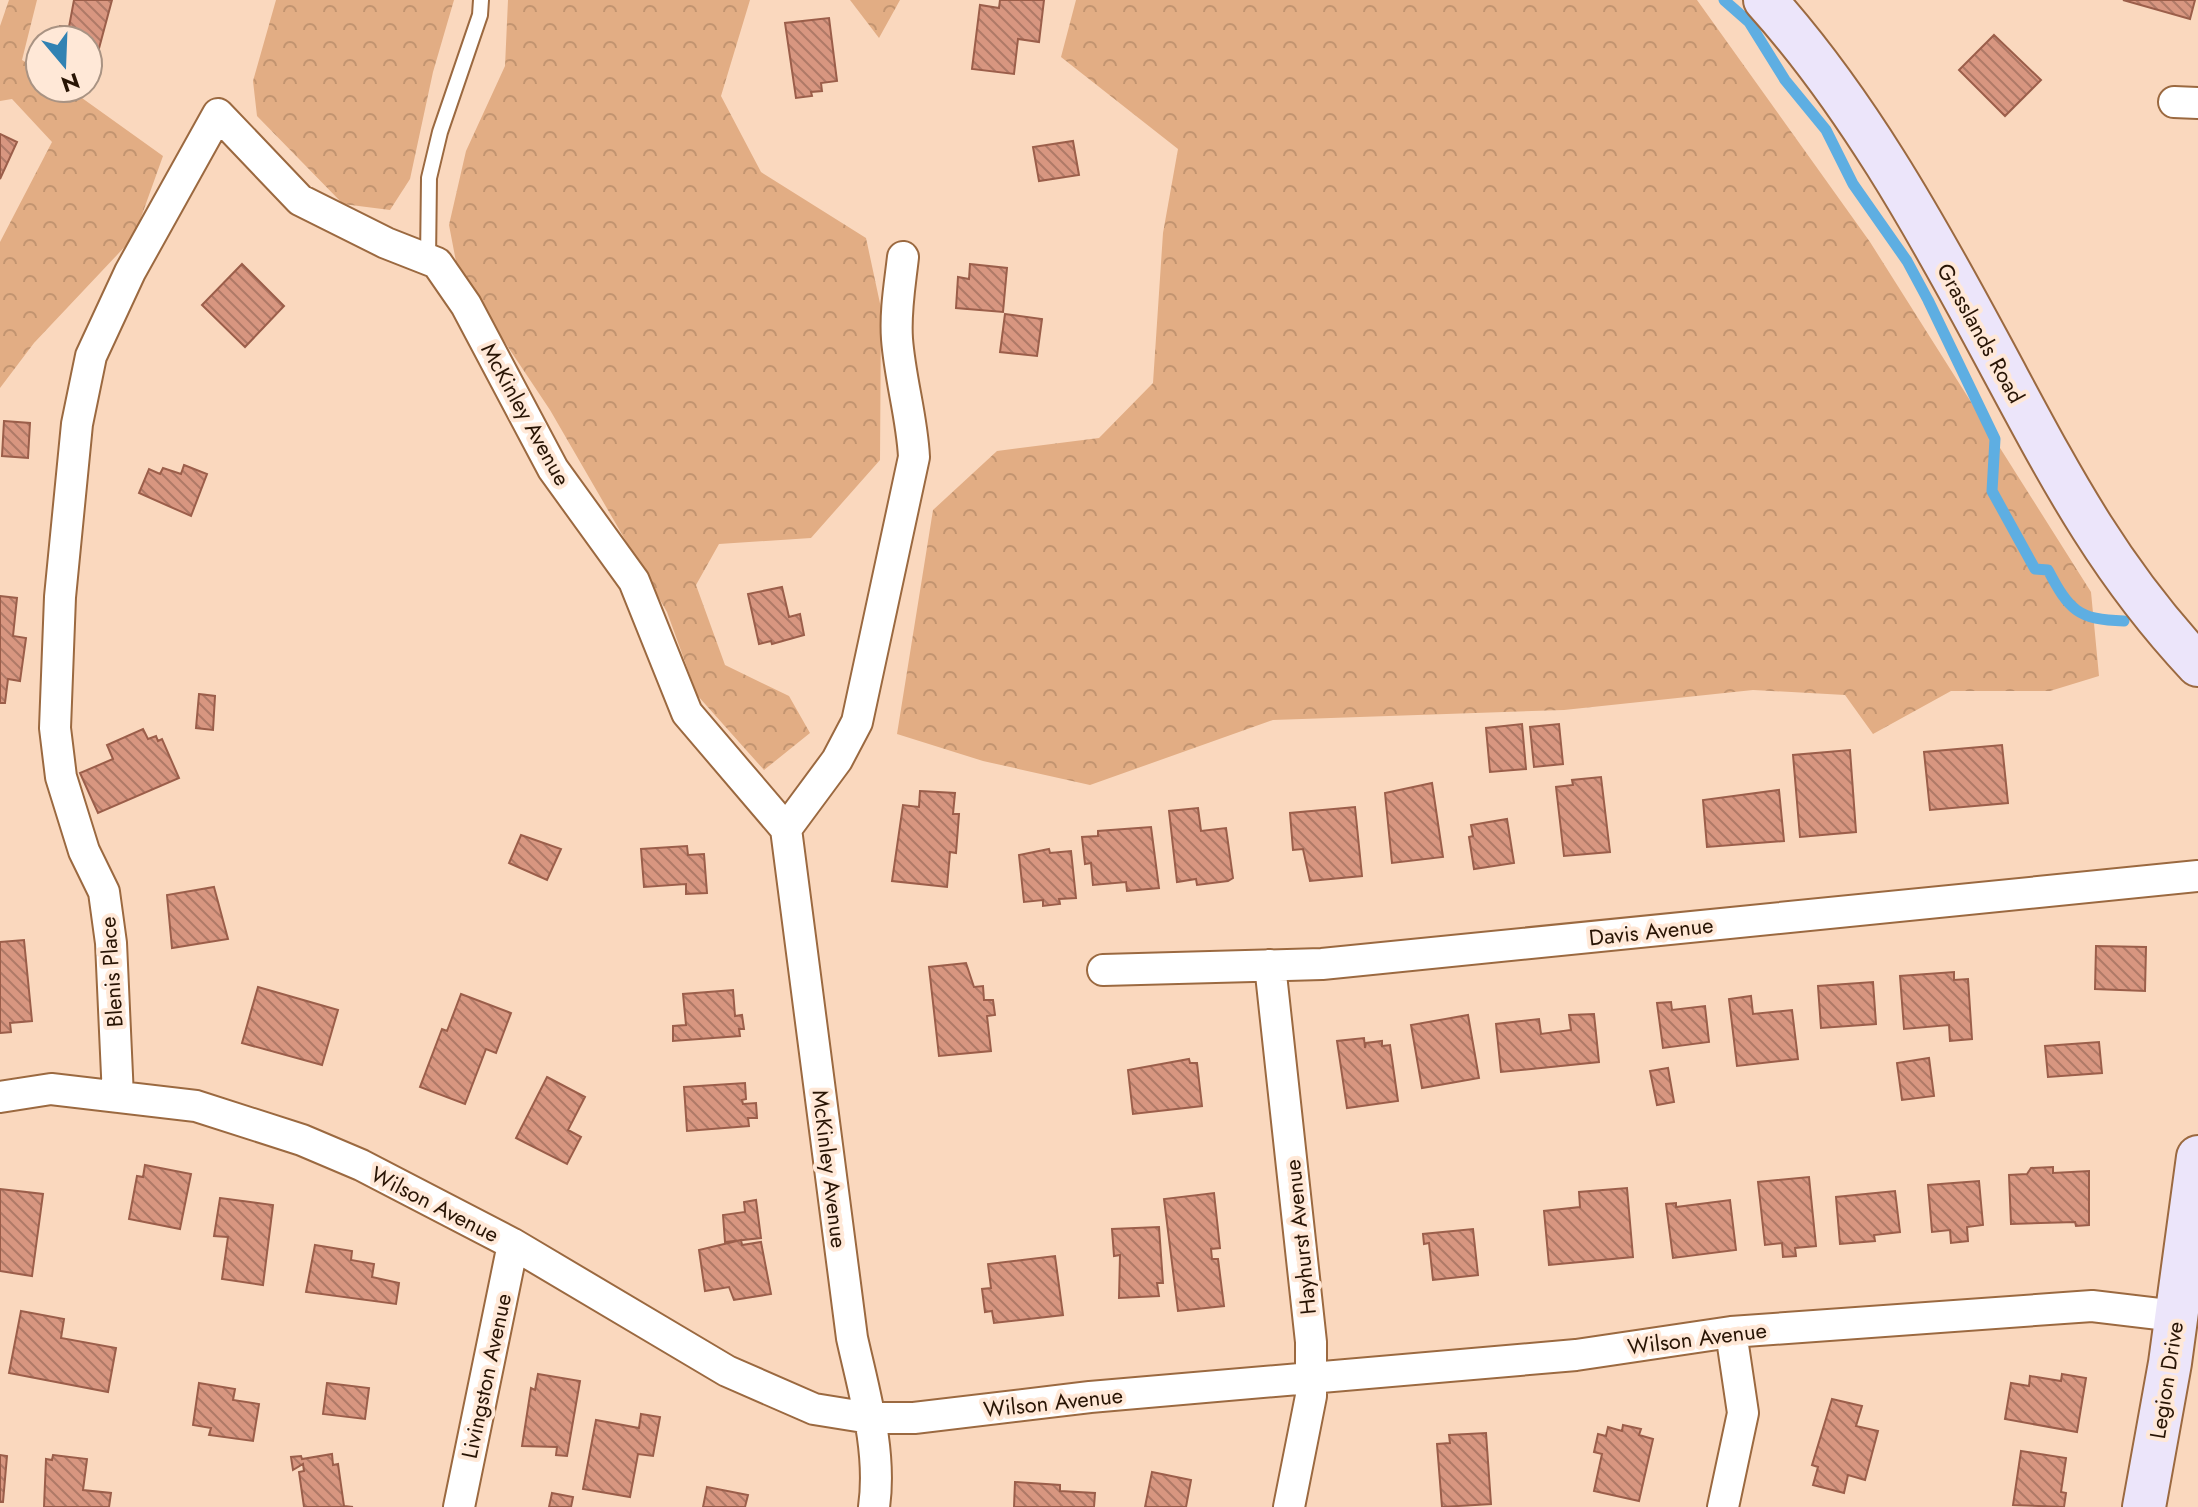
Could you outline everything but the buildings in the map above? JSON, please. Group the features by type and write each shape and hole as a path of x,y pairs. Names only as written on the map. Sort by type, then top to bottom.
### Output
{"main road":[{"name":"Grasslands Road","path":"1765,0 1837,93 1882,160 1986,339 2088,526 2131,588 2198,665"},
{"name":"Legion Drive","path":"2144,1507 2176,1316 2198,1157"}],"street":[{"name":"McKinley Avenue","path":"218,114 300,200 437,263 466,305 553,469 634,581 687,713 786,829 852,1338 870,1418 877,1488 874,1507"},
{"name":"Blenis Place","path":"118,1097 111,943 104,892 84,851 61,777 55,728 60,597 77,424 91,356 130,272 218,114"},
{"path":"786,829 837,760 857,722 914,457 913,424 897,342 896,317 903,257"},
{"name":"Davis Avenue","path":"1103,970 1322,964 2198,876"},
{"name":"Hayhurst Avenue","path":"1270,965 1311,1342 1311,1396 1289,1507"},
{"name":"Wilson Avenue","path":"0,1097 51,1089 196,1106 302,1140 361,1165 513,1244 727,1371 814,1409 870,1418 914,1418 1311,1377 1576,1355 1731,1332 2092,1306 2176,1316"},
{"name":"Livingston Avenue","path":"459,1507 513,1244"},
{"path":"1723,1507 1743,1413 1731,1332"}],"lane":[{"path":"428,260 429,178 440,132 463,72 481,0"}],"green space":[{"path":"9,0 37,0 31,24 24,24 24,104 90,104 163,156 134,237 34,343 0,388 0,242 52,142 12,99 0,101 0,26"},
{"path":"276,0 454,0 433,72 410,179 390,210 343,204 257,116 253,81"},
{"path":"508,0 750,0 721,96 761,172 866,238 881,308 880,460 811,538 719,544 696,585 725,665 789,696 810,733 764,770 697,695 667,612 550,410 458,272 449,225 466,151 505,66"},
{"path":"850,0 900,0 879,38"},
{"path":"1076,0 1697,0 1870,242 2091,592 2099,676 2050,691 1951,691 1873,734 1845,695 1753,690 1564,710 1273,720 1090,785 983,761 897,734 933,510 997,451 1099,438 1153,383 1163,233 1178,149 1061,57"}],"waterway":[{"path":"1724,0 1749,22 1785,80 1826,130 1853,184 1907,261 1995,439 1992,491 2035,569 2048,570 2062,595 2085,615 2124,621"}]}
